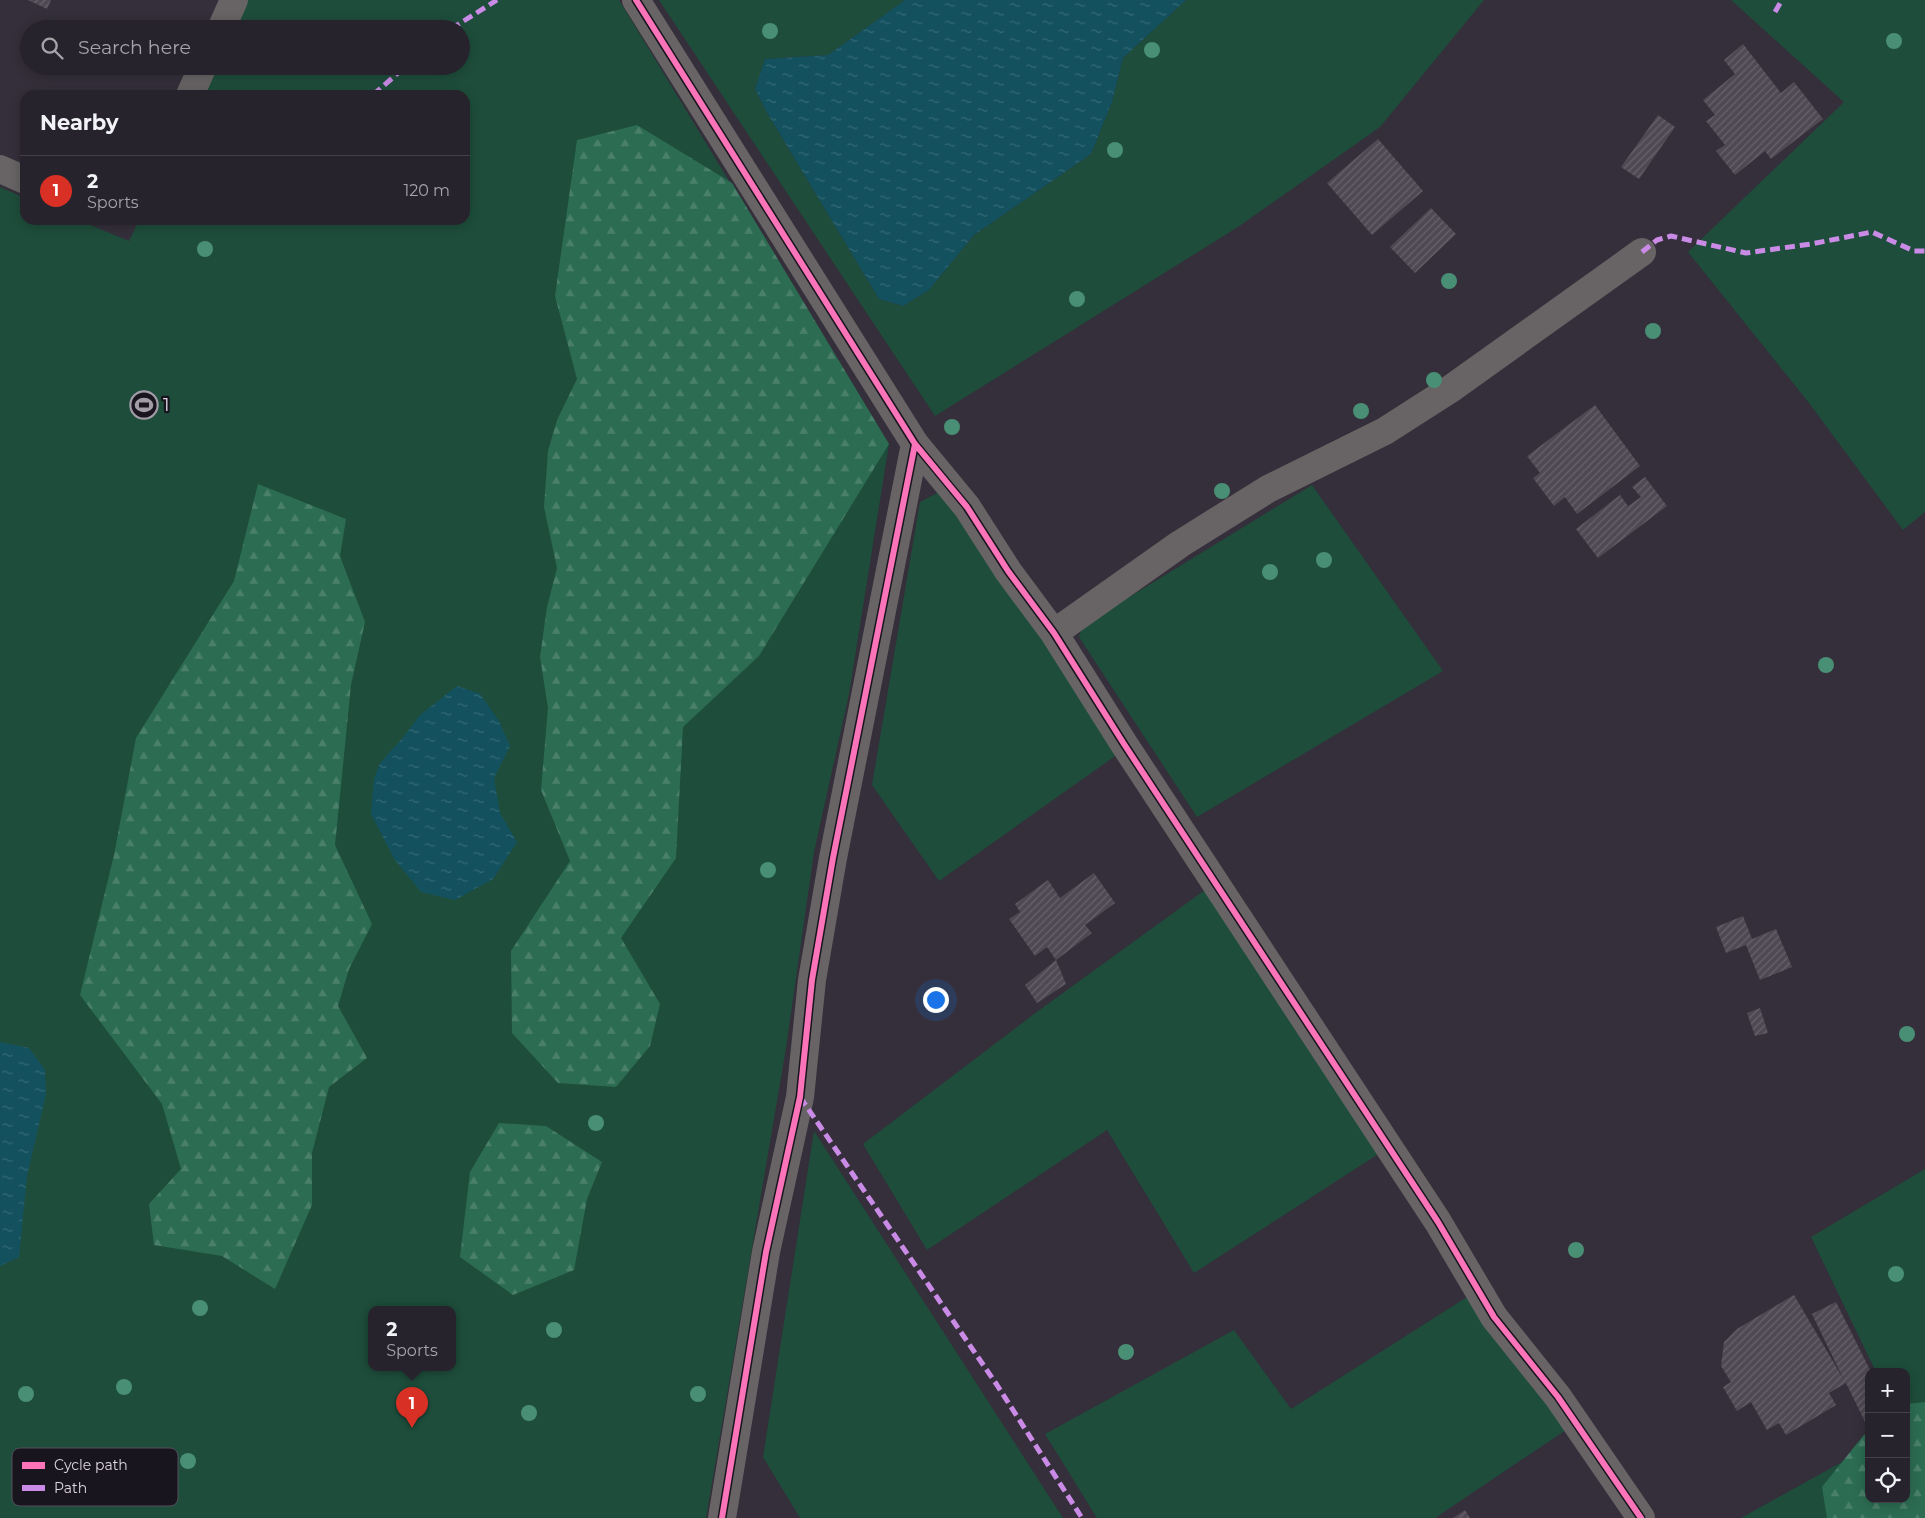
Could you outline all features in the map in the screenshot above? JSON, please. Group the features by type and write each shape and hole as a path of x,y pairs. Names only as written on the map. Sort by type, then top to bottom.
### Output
{"street":[{"path":"225,20 234,0"},
{"path":"636,0 915,444 967,507 1008,571 1054,633 1124,744 1438,1222 1494,1317 1558,1397 1641,1518"},
{"path":"192,90 199,75"},
{"path":"0,169 20,178"},
{"path":"1054,633 1180,544 1268,489 1385,431 1428,404 1642,252"},
{"path":"722,1518 766,1252 800,1097 812,980 915,444"}],"green space":[{"path":"245,0 619,0 889,444 849,694 814,852 786,1048 706,1518 0,1518 0,187 20,196 20,225 90,225 129,241 137,225 470,225 470,90 201,90 209,75 470,75 470,20 235,20"},
{"path":"659,0 905,0 828,55 765,59 755,89 766,111 879,299 903,306 929,290 974,235 1091,154 1112,102 1123,58 1186,0 1484,0 1380,127 1238,227 935,416"},
{"path":"1731,0 1925,0 1925,512 1903,530 1809,403 1688,252 1844,102"},
{"path":"637,125 732,183 889,444 759,656 683,727 676,858 621,938 660,1004 650,1046 616,1087 558,1083 512,1033 511,951 570,861 541,790 548,708 540,657 547,607 557,568 544,507 548,451 557,420 577,379 555,296 577,140"},
{"path":"258,484 346,519 340,556 365,622 351,685 335,845 372,924 349,969 338,1006 367,1058 329,1087 312,1153 312,1205 275,1289 222,1256 154,1245 149,1204 181,1169 162,1104 80,995 114,855 136,738 234,581"},
{"path":"1312,485 1443,671 1197,817 1079,637 1082,626"},
{"path":"943,490 1118,754 939,881 872,785 920,502"},
{"path":"1209,887 1383,1151 1194,1273 1107,1130 927,1250 863,1144 1034,1014"},
{"path":"499,1123 546,1126 602,1162 587,1199 574,1270 513,1295 460,1257 470,1172"},
{"path":"814,1131 1063,1518 800,1518 763,1457"},
{"path":"1925,1169 1925,1518 1741,1518 1865,1449 1865,1503 1910,1503 1910,1368 1874,1368 1811,1237"},
{"path":"1478,1290 1566,1430 1435,1518 1097,1518 1045,1434 1234,1330 1291,1409"},
{"path":"1925,1402 1925,1518 1827,1518 1822,1487 1865,1434 1865,1503 1910,1503 1910,1404"}],"water":[{"path":"905,0 1186,0 1123,58 1112,102 1091,154 974,235 929,290 903,306 879,299 766,111 755,89 765,59 828,55"},
{"path":"457,686 480,694 499,721 510,746 494,778 500,813 517,842 493,879 455,900 421,892 395,860 371,814 374,779 380,763 420,715"},
{"path":"0,1042 29,1048 45,1070 46,1094 27,1176 19,1257 0,1266"}],"building":[{"path":"28,0 51,0 47,9"},
{"path":"1743,44 1781,93 1794,82 1823,119 1771,159 1765,151 1735,175 1716,151 1725,145 1706,121 1715,115 1703,100 1735,74 1724,60"},
{"path":"1658,115 1675,127 1639,179 1621,167"},
{"path":"1378,139 1423,191 1372,235 1327,183"},
{"path":"1431,208 1456,234 1415,273 1390,247"},
{"path":"1595,405 1640,466 1577,514 1565,497 1554,506 1533,478 1540,473 1527,456"},
{"path":"1645,477 1667,506 1598,558 1576,529 1620,495 1628,506 1641,497 1632,487"},
{"path":"1094,873 1115,903 1085,925 1092,933 1056,960 1047,947 1035,956 1009,919 1020,912 1015,904 1048,880 1060,898"},
{"path":"1743,916 1752,939 1776,929 1792,967 1760,980 1746,945 1726,953 1716,927"},
{"path":"1056,960 1066,984 1037,1003 1025,985"},
{"path":"1760,1008 1768,1033 1755,1036 1747,1013"},
{"path":"1794,1295 1844,1380 1812,1314 1836,1302 1869,1368 1865,1368 1865,1422 1846,1383 1829,1393 1836,1405 1786,1435 1779,1423 1767,1430 1751,1402 1737,1411 1723,1387 1731,1382 1721,1366 1724,1342 1737,1329"},
{"path":"1465,1510 1470,1518 1453,1518"}],"marked path":[{"path":"465,20 497,0"},
{"path":"1775,12 1782,0"},
{"path":"379,90 396,75"},
{"path":"1642,252 1657,240 1671,236 1746,253 1811,244 1872,232 1914,251 1925,251"},
{"path":"800,1097 997,1385 1082,1518"}],"cycle path":[{"path":"636,0 915,444 967,507 1008,571 1054,633 1124,744 1438,1222 1494,1317 1558,1397 1641,1518"},
{"path":"722,1518 766,1252 800,1097 812,980 833,858 915,444"}],"place":[{"name":"1","path":"144,405"},
{"name":"2","path":"412,1428"}]}
